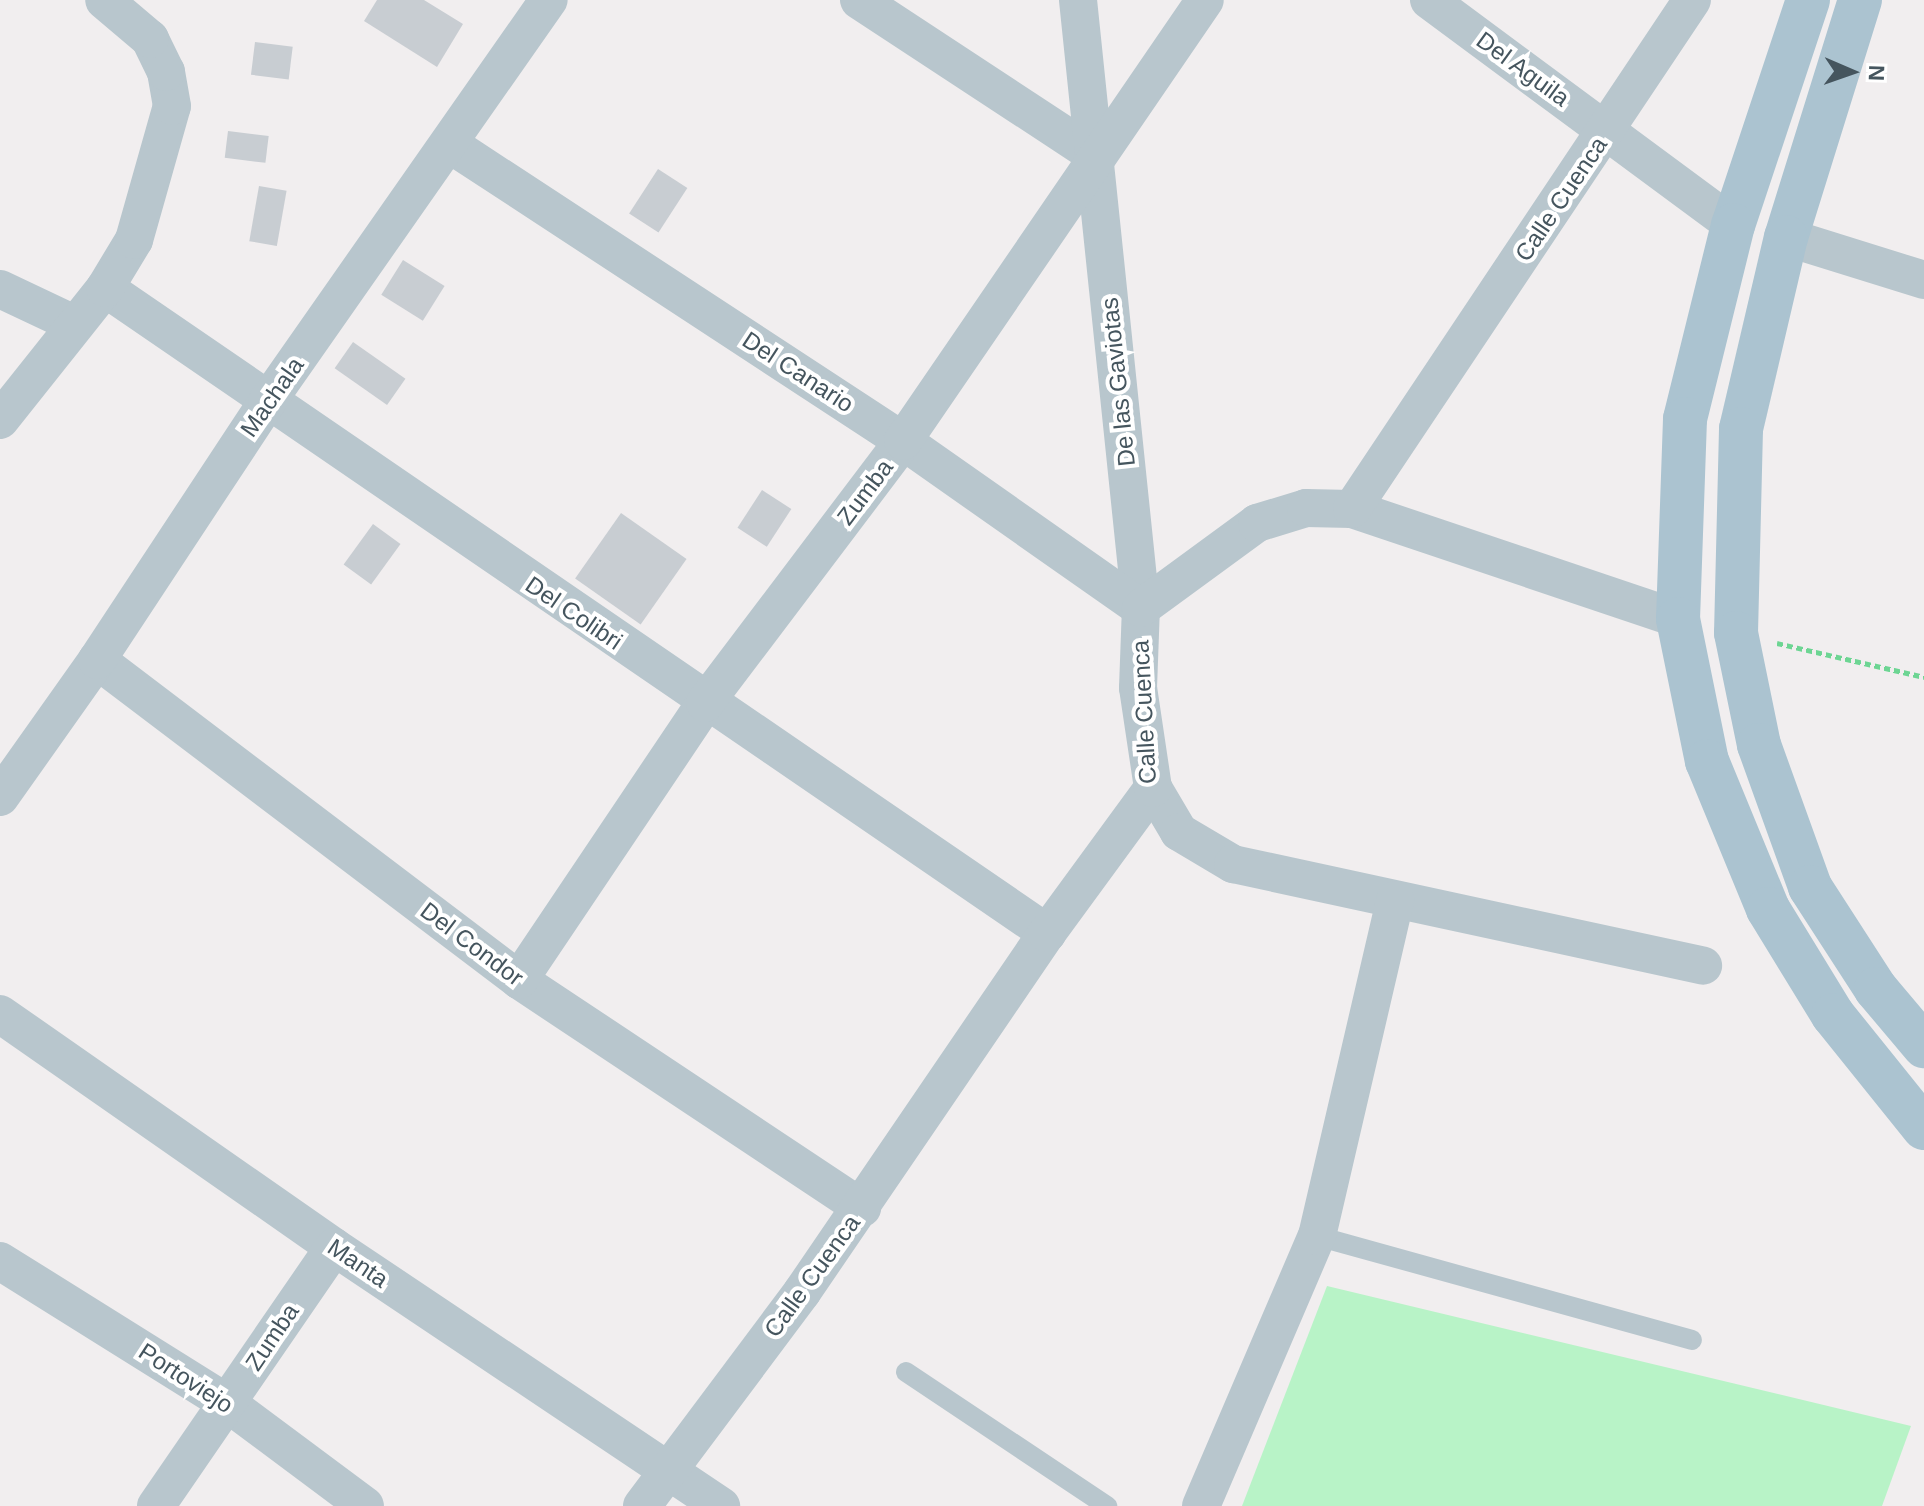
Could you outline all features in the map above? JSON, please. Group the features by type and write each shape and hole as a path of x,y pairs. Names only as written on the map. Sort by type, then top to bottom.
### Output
{"main road":[{"path":"1808,0 1733,225 1685,419 1678,619 1707,761 1768,909 1833,1015 1924,1128"},
{"path":"1860,0 1786,237 1741,429 1736,633 1759,745 1810,887 1876,989 1924,1046"}],"street":[{"path":"0,420 72,323 105,288 134,240 172,106 166,72 150,39 104,0"},
{"name":"Machala","path":"0,797 97,660 267,402 451,145 549,0"},
{"path":"859,0 1095,155"},
{"name":"De las Gaviotas","path":"1078,0 1141,608"},
{"name":"Zumba","path":"519,980 705,703 903,441 1095,155 1205,0"},
{"name":"Del Aguila","path":"1429,0 1733,225"},
{"name":"Calle Cuenca","path":"642,1506 666,1467 862,1208 1047,933 1153,788 1138,688 1141,608 1257,523 1306,508 1352,509 1692,0"},
{"name":"Del Canario","path":"451,145 903,441 1141,608"},
{"path":"1786,237 1924,280"},
{"name":"Del Colibri","path":"105,288 705,703 1047,933"},
{"path":"0,289 72,323"},
{"path":"1352,509 1678,619"},
{"name":"Del Condor","path":"97,660 519,980 862,1208"},
{"path":"1153,788 1179,832 1233,864 1703,966"},
{"path":"1201,1506 1317,1236 1395,900"},
{"name":"Manta","path":"0,1014 334,1247 721,1506"},
{"name":"Zumba","path":"156,1506 334,1247"},
{"name":"Portoviejo","path":"0,1261 227,1403 365,1506"}],"lane":[{"path":"1317,1236 1692,1340"},
{"path":"906,1372 1107,1506"}],"path":[{"path":"1736,633 1924,677"}],"green space":[{"path":"1327,1286 1911,1426 1882,1506 1242,1506"}],"building":[{"path":"377,0 424,0 463,24 437,67 364,21"},
{"path":"255,42 293,47 289,79 251,75"},
{"path":"228,131 269,136 265,163 225,158"},
{"path":"658,169 687,188 658,233 629,213"},
{"path":"259,186 287,191 277,246 249,241"},
{"path":"403,260 445,286 423,321 381,295"},
{"path":"353,342 405,379 387,405 335,368"},
{"path":"762,490 791,509 767,547 737,528"},
{"path":"621,513 687,559 641,624 575,579"},
{"path":"373,524 401,544 371,584 344,564"}]}
